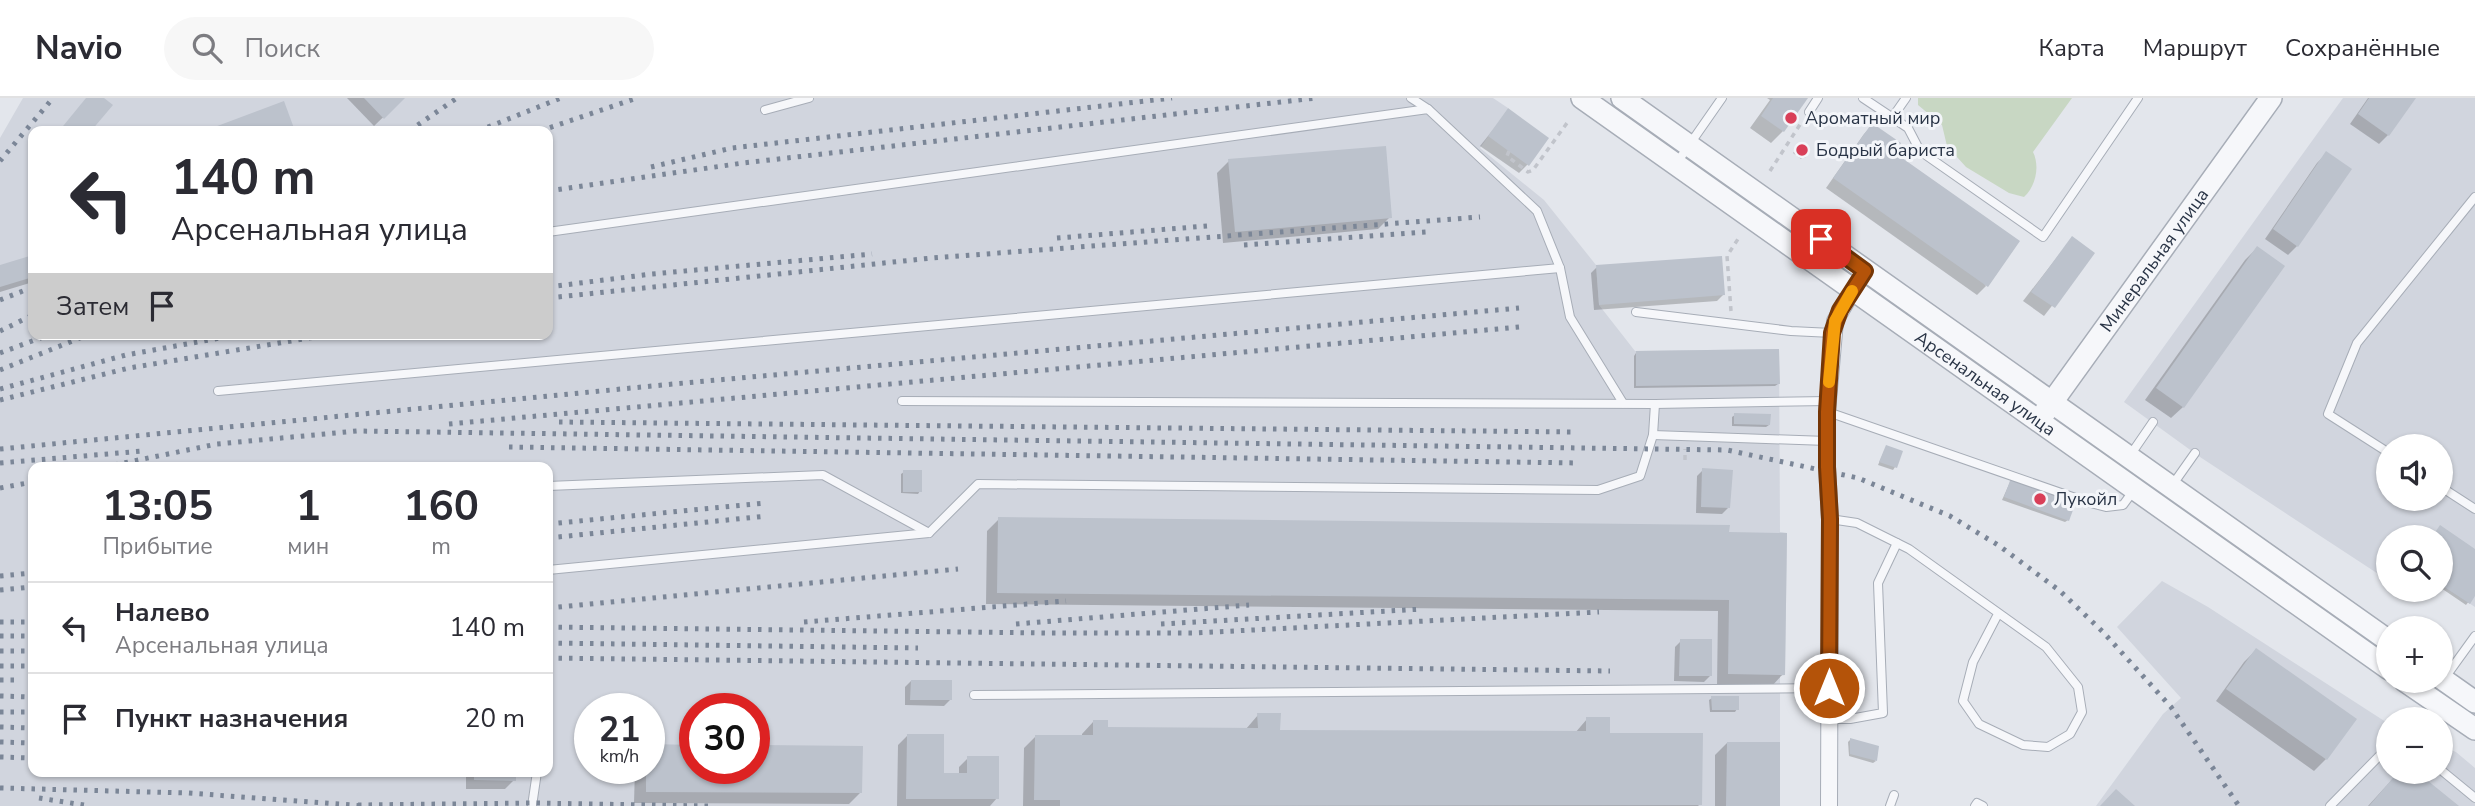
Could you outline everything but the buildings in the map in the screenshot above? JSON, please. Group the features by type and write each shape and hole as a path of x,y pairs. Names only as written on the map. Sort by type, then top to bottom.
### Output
{"street":[{"name":"Арсенальная улица","path":"1582,98 2376,660"},
{"name":"Арсенальная улица","path":"1622,98 2376,632"},
{"name":"Минеральная улица","path":"2038,422 2271,98"},
{"path":"1829,806 1830,519 1827,407 1832,333 1840,310 1865,271"},
{"path":"2453,687 2475,702"},
{"path":"2423,693 2475,729"}],"lane":[{"path":"765,110 809,98"},
{"path":"1411,98 1428,109 1537,211 1560,268 1570,317 1623,403"},
{"path":"1676,164 1722,98"},
{"path":"1809,112 1818,98"},
{"path":"1863,98 1908,128 1920,151 2043,237 2138,98"},
{"path":"1892,118 1906,98"},
{"path":"553,231 1428,109"},
{"path":"2376,445 2328,414 2357,342 2475,197"},
{"path":"218,391 1560,268"},
{"path":"1636,312 1832,333"},
{"path":"901,401 1623,403 1827,407 2087,502 2106,507 2123,505 2134,490"},
{"path":"553,570 929,533 978,484 1598,490 1640,477 1653,435 1655,404"},
{"path":"2129,457 2153,422"},
{"path":"1653,435 1827,441"},
{"path":"2157,506 2195,453"},
{"path":"553,486 823,475 929,533"},
{"path":"2453,495 2475,509"},
{"path":"1830,519 1857,523 1909,549 2046,647 2078,687 2082,712 2070,734 2048,747 2023,745 1979,724 1963,701 1973,662 1998,614"},
{"path":"1829,719 1850,719 1883,713 1878,583 1897,543"},
{"path":"2453,665 2475,636"},
{"path":"974,695 1829,688"},
{"path":"2430,698 2433,693"},
{"path":"2330,806 2376,759"},
{"path":"532,806 536,777"},
{"path":"2453,780 2475,798"},
{"path":"1890,806 1894,794"},
{"path":"1975,806 1977,803 1983,806"}],"path":[{"path":"1770,171 1809,112"},
{"path":"1509,151 1507,156 1528,172 1533,170 1567,123"},
{"path":"1732,323 1727,256 1738,239"}],"shaded area":[{"path":"23,98 1493,98 1508,108 1480,148 1544,200 1596,265 1599,305 1635,351 1779,349 1780,532 1787,533 1785,675 1780,676 1780,806 0,806 0,138"},
{"path":"2343,98 2475,98 2475,607 2453,593 2453,525 2376,525 2376,572 2200,457 2124,402"},
{"path":"2162,581 2208,607 2376,716 2376,784 2453,784 2453,751 2475,768 2475,806 2096,806 2163,714 2181,698 2117,627"}],"green space":[{"path":"1918,98 2072,98 2033,152 2036,176 2024,197 2009,193 1966,167 1947,146 1942,125 1918,105"}],"railway":[{"path":"29,126 53,98"},
{"path":"416,126 457,98"},
{"path":"491,126 561,98"},
{"path":"553,127 637,98"},
{"path":"651,167 732,148 1172,98"},
{"path":"553,190 743,163 1316,98"},
{"path":"0,161 28,128"},
{"path":"553,297 932,258 1480,217"},
{"path":"1057,238 1207,226"},
{"path":"1244,245 1426,232"},
{"path":"553,286 652,274 872,254"},
{"path":"0,300 28,289"},
{"path":"0,449 673,384 1519,308"},
{"path":"0,331 28,317"},
{"path":"449,424 1519,327"},
{"path":"0,353 35,340"},
{"path":"0,370 75,340"},
{"path":"0,389 126,355 209,340"},
{"path":"0,400 129,368 297,340"},
{"path":"559,422 1577,432"},
{"path":"129,462 217,444 357,431 1727,450 1858,478 1950,516 1998,545 2060,591 2103,632 2171,707 2239,806"},
{"path":"509,447 1578,463"},
{"path":"0,463 143,451"},
{"path":"0,488 28,483"},
{"path":"553,524 765,503"},
{"path":"553,537 767,516"},
{"path":"553,608 958,569"},
{"path":"0,576 28,573"},
{"path":"0,590 28,587"},
{"path":"804,622 1066,601"},
{"path":"1016,624 1249,605"},
{"path":"1161,624 1423,609"},
{"path":"553,627 1195,633 1599,612"},
{"path":"0,622 28,622"},
{"path":"0,636 28,636"},
{"path":"553,643 918,648"},
{"path":"0,651 28,651"},
{"path":"553,658 1610,671"},
{"path":"0,666 28,666"},
{"path":"0,680 19,680"},
{"path":"0,696 28,697"},
{"path":"0,712 28,712"},
{"path":"0,727 28,728"},
{"path":"0,742 28,743"},
{"path":"0,757 28,758"},
{"path":"0,788 188,793 365,806"},
{"path":"39,798 90,806"},
{"path":"358,805 533,803 708,806"}],"slow traffic":[{"path":"1829,382 1835,321 1852,291"}],"place":[{"name":"Ароматный мир","path":"1791,118"},
{"name":"Бодрый бариста","path":"1802,150"},
{"name":"Лукойл","path":"2040,499"}],"route":[{"path":"1821,239 1865,271 1840,310 1832,333 1827,412 1830,519 1829,688"}]}
